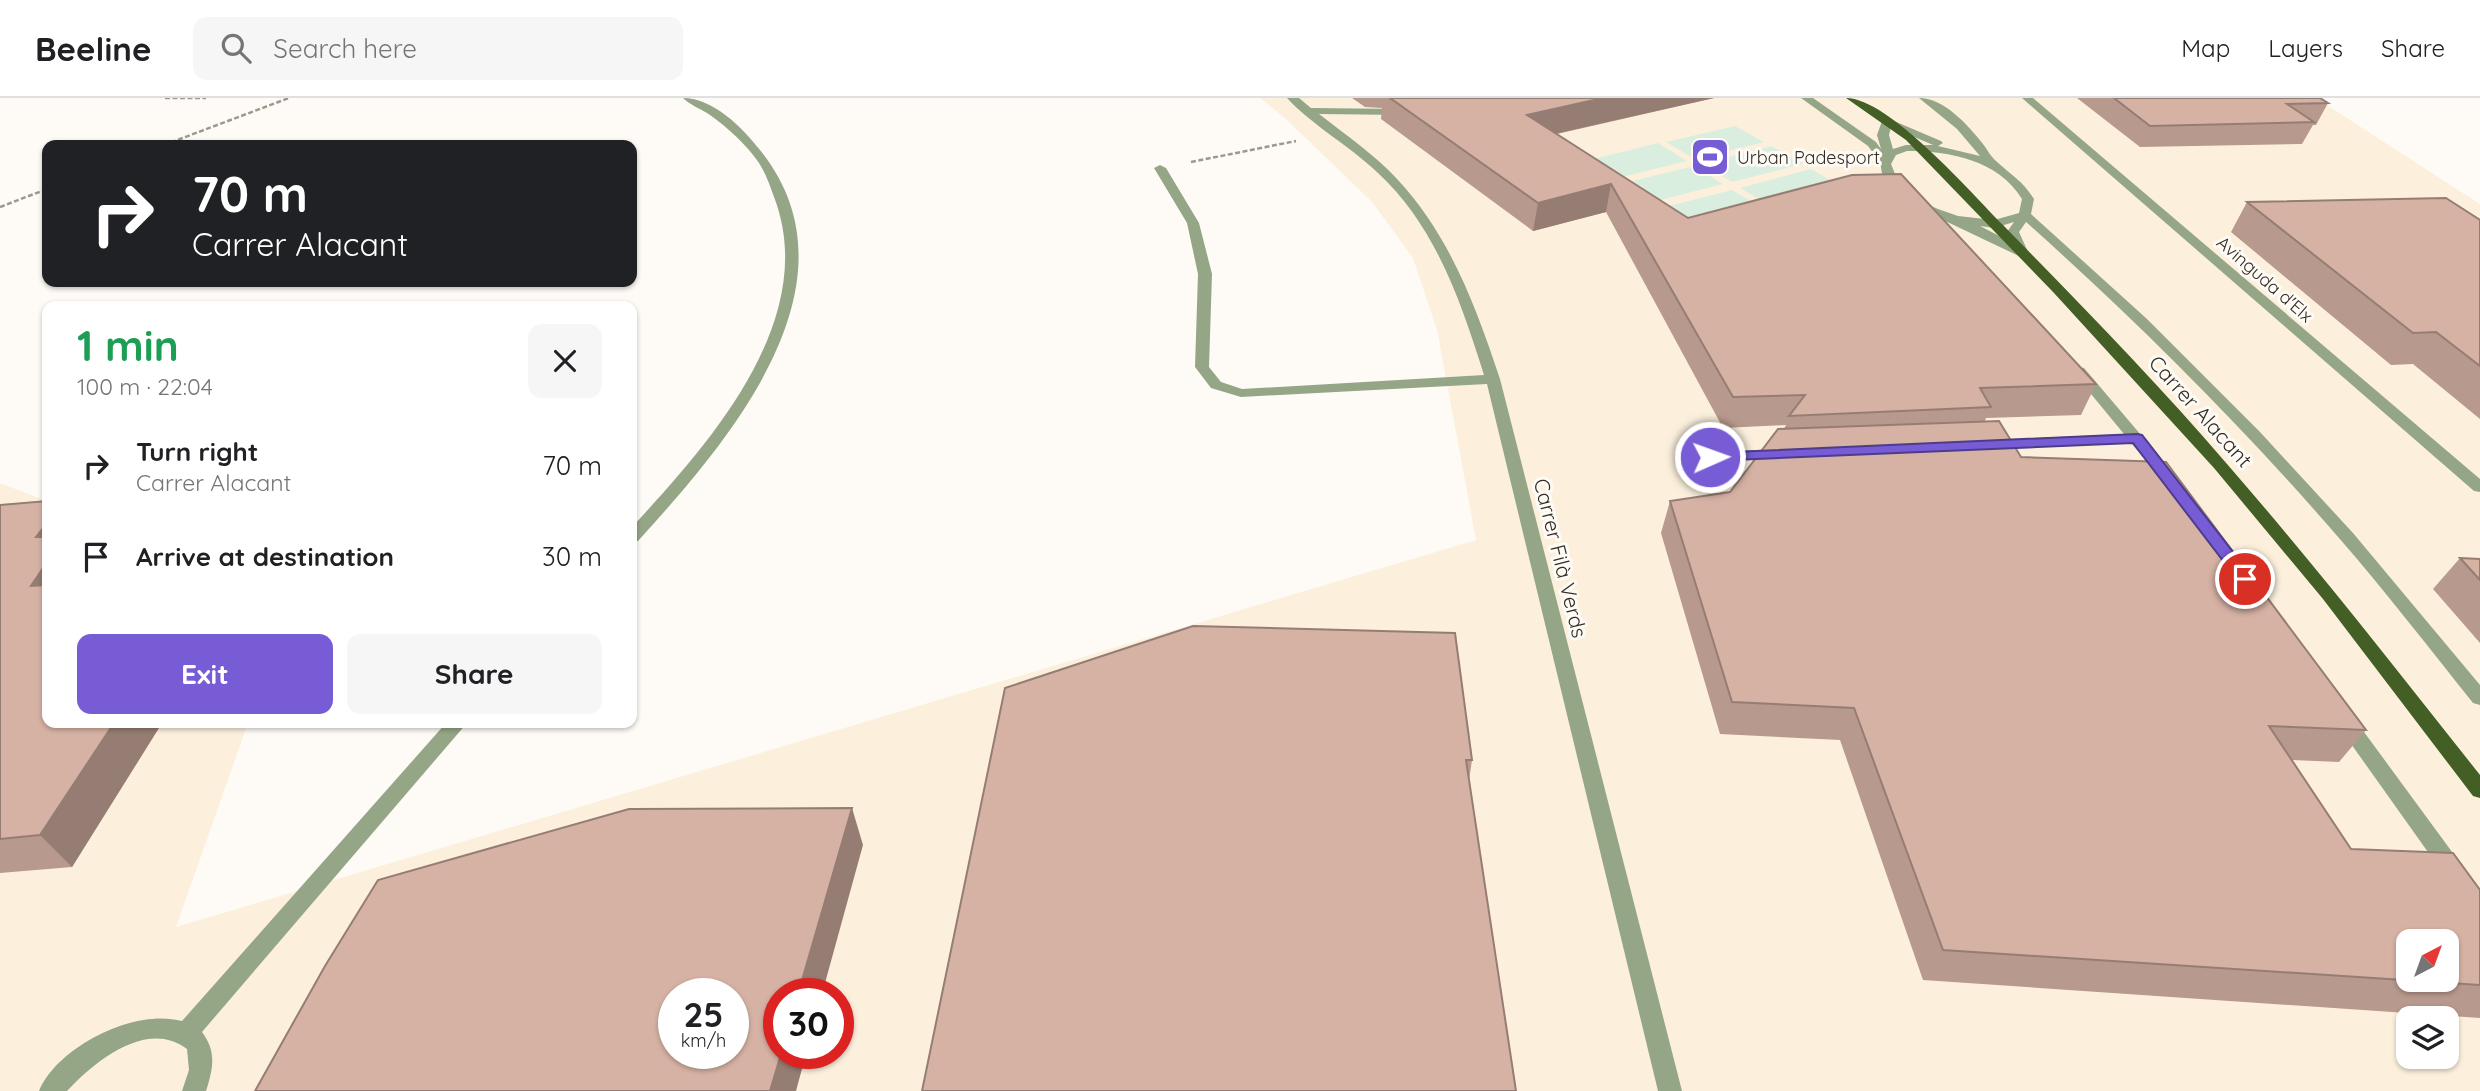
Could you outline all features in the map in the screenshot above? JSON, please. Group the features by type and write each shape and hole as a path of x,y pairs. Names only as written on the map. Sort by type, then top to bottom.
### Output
{"main road":[{"name":"Carrer Alacant","path":"1851,98 1887,121 1918,146 2184,425 2268,521 2480,790"}],"street":[{"path":"637,531 700,461 755,384 772,345 791,278 793,245 778,186 752,146 713,113 688,98"},
{"name":"Carrer Filà Verds","path":"1292,98 1392,180 1435,234 1467,301 1493,379 1670,1091"},
{"path":"1806,98 1871,144 1887,159"},
{"path":"1924,98 1947,113 1968,133 1992,163 2025,194 2028,205 2025,215 2013,232 2023,254"},
{"name":"Avinguda d'Elx","path":"2027,98 2480,487"},
{"path":"1309,111 1388,114 1412,111"},
{"path":"1956,240 1889,180 1883,135 1887,121 1953,150 1992,163"},
{"path":"1887,159 1898,150 1918,146 1953,150"},
{"path":"1160,168 1192,223 1205,274 1202,367 1216,385 1241,393 1493,379"},
{"path":"1919,205 1957,219 2023,254"},
{"path":"1957,219 1994,224 2025,215"},
{"name":"Carrer Alacant","path":"2025,215 2097,276 2226,404 2329,516 2480,698"},
{"path":"2070,361 2137,438 2180,493"},
{"path":"1972,446 2137,438"},
{"path":"1710,457 1792,454"},
{"path":"2339,712 2480,907"},
{"path":"187,1032 453,728"},
{"path":"51,1091 68,1071 92,1052 117,1038 144,1029 168,1027 187,1032 198,1042 204,1056 202,1074 194,1091"}],"path":[{"path":"165,98 206,98"},
{"path":"177,140 289,98"},
{"path":"1160,168 1299,140"},
{"path":"0,207 42,191"}],"shaded area":[{"path":"1260,98 2316,98 2480,204 2480,1091 0,1091 0,483 42,499 42,728 246,728 176,927 1476,540 1437,330 1413,258 1372,202 1286,119"}],"green space":[{"path":"1735,126 1764,142 1695,159 1666,142"},
{"path":"1658,143 1687,161 1614,179 1586,161"},
{"path":"1772,146 1803,164 1732,182 1702,164"},
{"path":"1694,166 1723,184 1649,203 1620,184"},
{"path":"1811,169 1844,188 1772,207 1740,188"},
{"path":"1732,190 1764,209 1688,229 1657,209"}],"building":[{"path":"1390,98 1603,98 1527,115 1688,218 1852,175 1901,174 2096,384 1980,388 1991,407 1789,416 1805,395 1733,397 1611,184 1538,203"},
{"path":"2114,98 2320,98 2328,103 2287,104 2314,122 2150,126"},
{"path":"2446,198 2480,220 2480,366 2436,332 2413,333 2247,202"},
{"path":"1999,421 2021,457 2166,462 2366,730 2269,726 2351,849 2453,853 2480,890 2480,985 2459,984 2459,929 2396,929 2396,980 1943,950 1854,708 1732,702 1670,501 1730,492 1778,429"},
{"path":"42,501 42,529 36,537 42,537 42,570 31,586 42,585 42,728 111,728 40,835 0,839 0,505"},
{"path":"2460,558 2480,559 2480,580"},
{"path":"1193,626 1455,633 1472,760 1466,760 1516,1091 922,1091 1005,688"},
{"path":"852,808 803,978 763,978 763,1069 777,1069 770,1091 255,1091 325,966 378,880 629,809"}],"place":[{"name":"Urban Padesport","path":"1710,157"}],"route":[{"path":"1710,457 2137,438 2245,579"}]}
